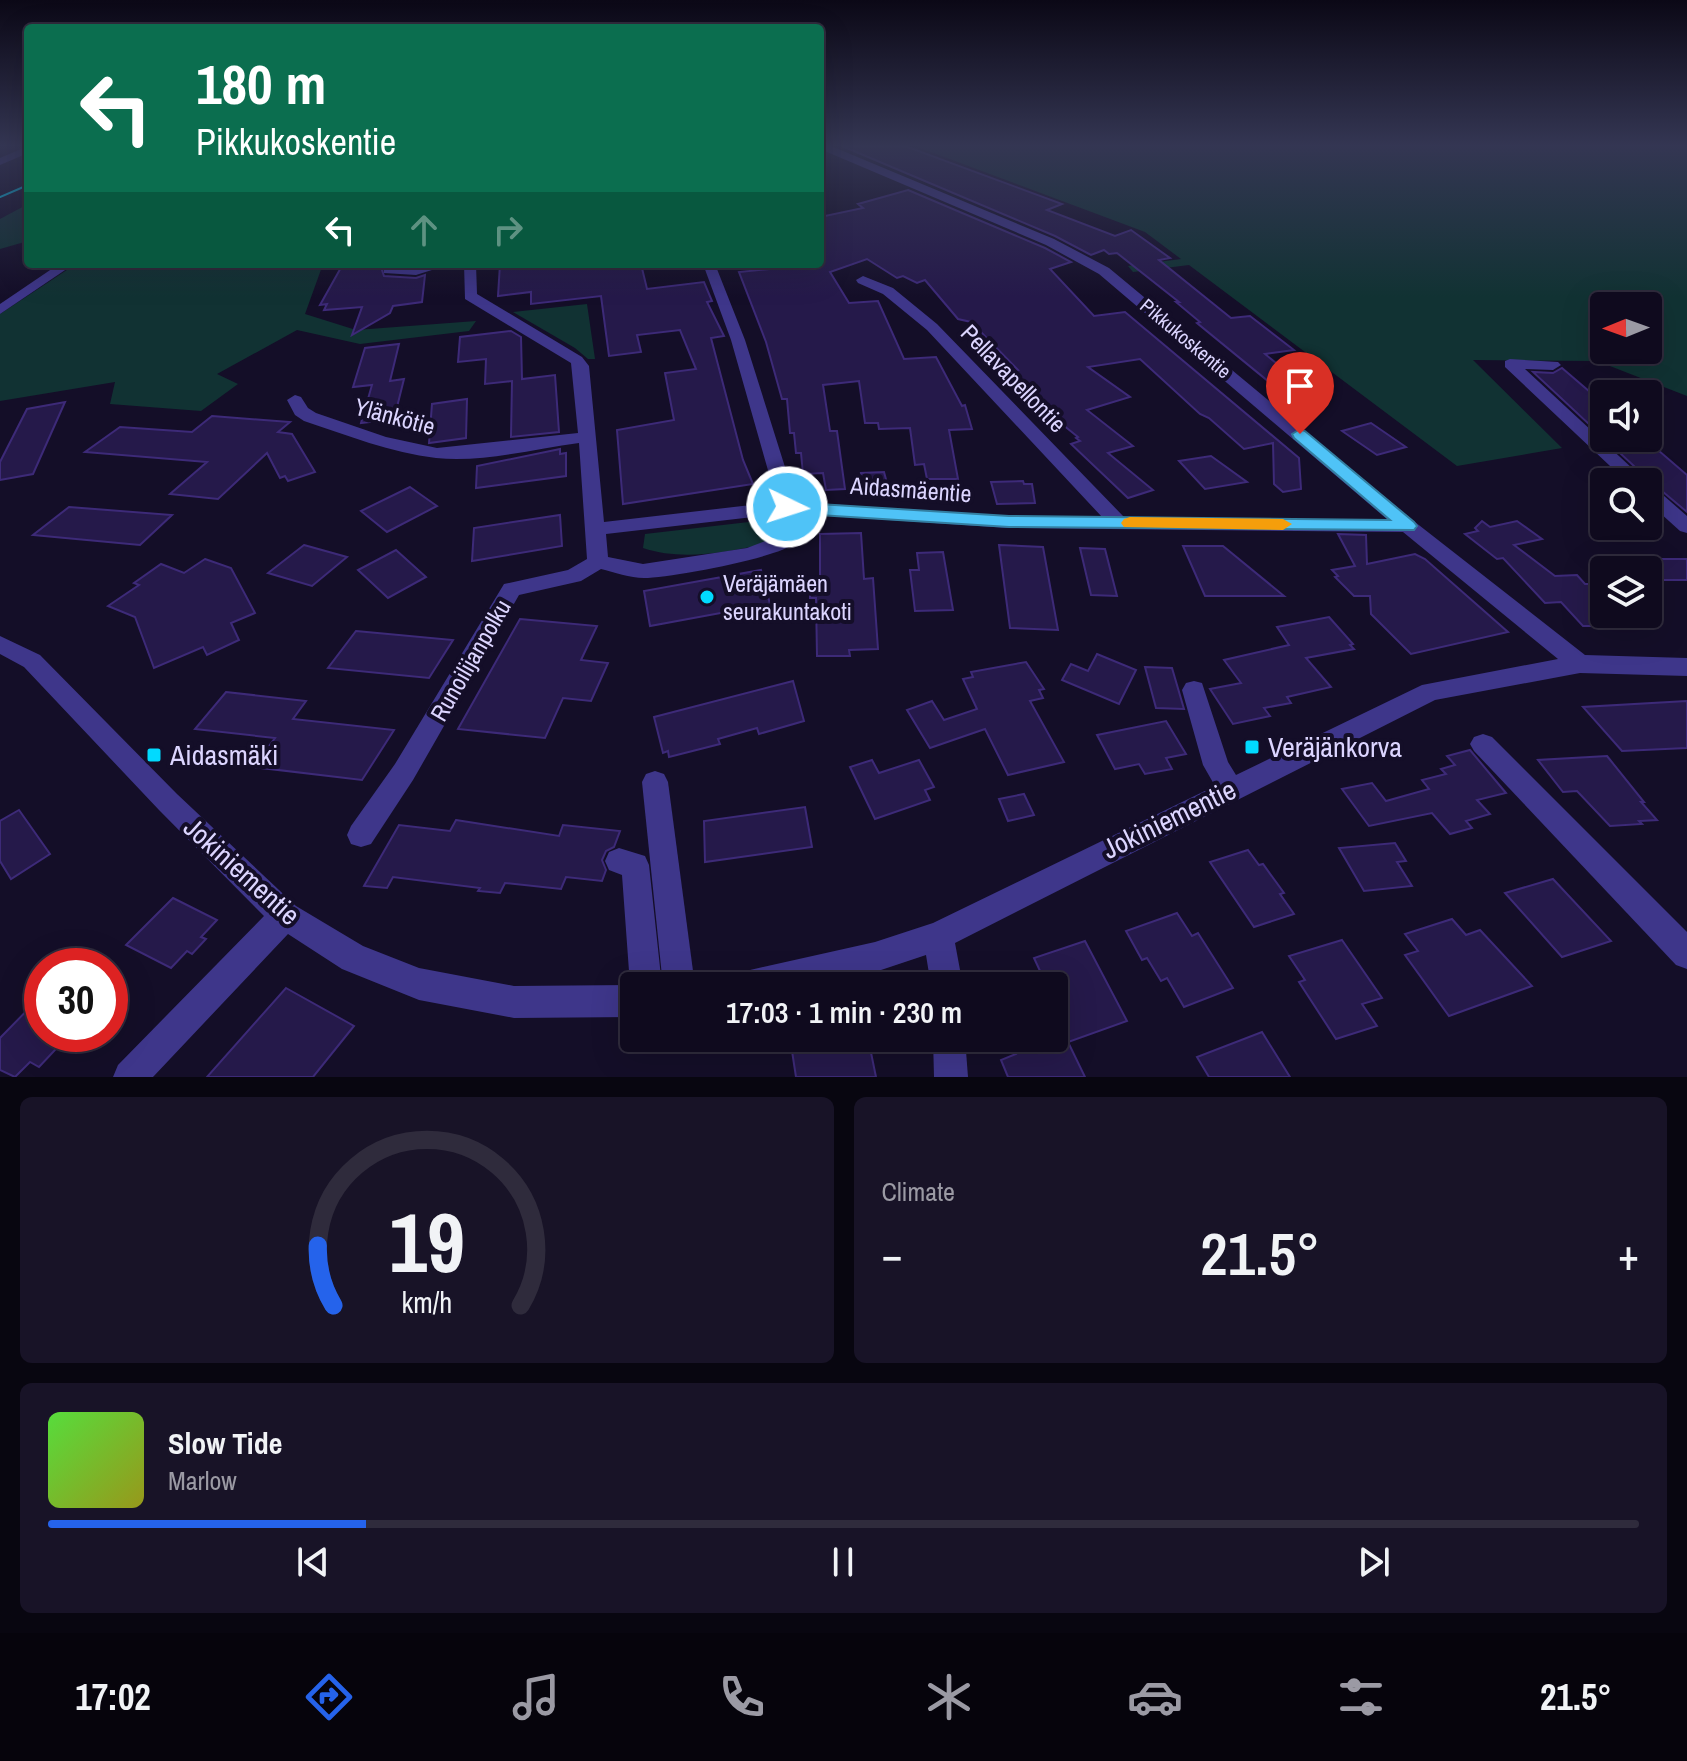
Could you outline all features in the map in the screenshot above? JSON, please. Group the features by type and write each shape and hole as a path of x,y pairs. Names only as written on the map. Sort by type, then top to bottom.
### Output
{"street":[{"name":"Pikkukoskentie","path":"941,196 1050,242 1104,271 1408,526 1580,664"},
{"path":"0,310 62,268"},
{"path":"389,268 397,273 424,268"},
{"path":"470,268 470,296 577,360 581,366 598,562 643,571 770,547 788,538 791,518 738,340 711,268"},
{"name":"Pellavapellontie","path":"863,280 888,291 932,327 1119,523"},
{"path":"1553,365 1510,364 1623,468"},
{"name":"Ylänkötie","path":"295,400 301,411 310,417 415,450 479,451 587,437"},
{"path":"1662,505 1687,527"},
{"name":"Aidasmäentie","path":"596,529 787,507 1009,522 1408,526"},
{"name":"Runoilijanpolku","path":"361,835 404,772 512,589 574,576 598,562"},
{"name":"Jokiniementie","path":"0,644 32,661 168,802 285,916 353,958 419,984 514,1002 620,1001"},
{"name":"Jokiniementie","path":"810,972 875,957 938,936 1230,788 1430,692 1580,664 1687,667"},
{"path":"1194,690 1216,765 1230,788"},
{"path":"1483,744 1687,954"},
{"path":"655,782 677,972"},
{"path":"619,861 635,865 645,972"},
{"path":"130,1077 285,916"},
{"path":"938,936 944,972"},
{"path":"950,1052 951,1077"}],"green space":[{"path":"1049,196 1687,196 1687,396 1662,386 1662,380 1646,380 1605,364 1662,364 1662,292 1590,292 1590,361 1473,360 1562,448 1457,466 1189,265 1133,272 1128,266 1181,259 1145,232"},
{"path":"24,206 24,242 0,249 0,219"},
{"path":"70,268 322,268 305,314 356,330 476,321 469,331 360,344 297,330 217,374 238,384 201,411 110,404 115,382 0,401 0,314"},
{"path":"587,304 595,359 588,359 575,348 513,312"},
{"path":"776,519 778,535 773,542 692,555 643,548 645,534"}],"building":[{"path":"886,196 923,196 1071,262 1050,269 1094,316 1125,312 1299,458 1301,489 1283,492 1274,484 1273,443 1244,449 1140,359 1088,367 1130,397 1087,410 1133,446 1108,453 1153,490 1128,498 1071,444 1080,441 1078,437 1000,374 1018,370 971,322 958,319 925,280 917,283 903,276 897,278 867,259 830,272 849,303 878,301 904,359 936,357 962,406 965,405 972,429 949,430 958,479 927,479 924,464 915,465 910,428 879,429 878,423 865,423 859,381 823,385 830,431 837,431 845,489 826,490 823,473 803,474 801,453 796,453 794,433 790,433 787,399 782,399 766,342 739,272 824,268 824,216 863,208 858,204"},
{"path":"961,196 1041,196 1062,204 1047,210 1115,236 1131,230 1170,258 1159,260 1231,318 1250,316 1294,350 1265,354 1299,382 1274,386 1197,323 1200,322 1176,302 1179,302 1117,253 1109,254 1104,250 1091,255 1055,236"},
{"path":"341,268 381,268 384,276 416,278 425,275 422,302 393,306 390,313 352,335 362,307 324,310 327,304 320,305"},
{"path":"500,268 642,268 647,289 704,282 712,301 707,302 724,336 711,338 743,460 753,484 623,504 617,430 674,420 665,373 696,369 680,330 637,335 641,352 609,356 601,296 531,304 531,292 498,296"},
{"path":"511,331 521,337 522,379 555,375 559,432 511,437 512,381 485,384 486,359 458,362 460,337"},
{"path":"399,344 390,381 404,379 394,419 361,423 372,385 353,387 365,348"},
{"path":"1562,368 1590,392 1590,425 1533,372 1553,373"},
{"path":"467,399 466,438 429,443 432,404"},
{"path":"65,402 33,474 0,480 0,462 27,409"},
{"path":"212,416 290,422 278,432 292,434 315,472 288,481 285,476 280,478 267,453 218,499 170,494 207,462 85,452 120,427 192,432"},
{"path":"1371,423 1406,447 1377,455 1342,431"},
{"path":"560,449 560,454 566,453 566,476 476,488 477,466"},
{"path":"1619,452 1660,452 1687,475 1687,512 1662,491 1662,468 1636,468"},
{"path":"1211,456 1247,482 1205,489 1179,461"},
{"path":"884,472 890,494 866,496 861,473"},
{"path":"1023,481 1024,484 1032,484 1035,503 997,504 991,482"},
{"path":"410,487 437,506 387,532 361,511"},
{"path":"69,507 172,515 140,545 33,535"},
{"path":"560,515 562,546 472,561 474,528"},
{"path":"1482,521 1490,527 1517,521 1542,539 1514,545 1555,576 1577,575 1585,584 1590,584 1590,626 1583,626 1561,602 1545,603 1503,558 1497,559 1465,534 1478,531 1475,528"},
{"path":"861,533 864,579 873,578 878,649 849,650 850,656 817,656 816,598 810,598 810,579 820,579 820,534"},
{"path":"1338,534 1366,535 1367,564 1415,554 1425,559 1508,632 1411,654 1371,614 1370,596 1354,596 1335,577 1338,576 1332,570 1355,566"},
{"path":"304,545 347,557 312,586 268,573"},
{"path":"999,545 1043,547 1058,630 1010,628"},
{"path":"1183,546 1223,546 1284,596 1205,596"},
{"path":"1080,548 1105,549 1117,596 1091,595"},
{"path":"396,550 426,577 388,598 358,570"},
{"path":"943,552 953,610 915,611 910,570 919,570 917,553"},
{"path":"205,559 231,568 255,613 231,623 239,640 207,655 203,647 154,668 135,617 108,606 139,585 134,583 161,564 184,573"},
{"path":"1662,559 1687,559 1687,580 1662,580"},
{"name":"Veräjämäen seurakuntakoti","path":"761,570 770,604 650,626 644,591"},
{"path":"1329,617 1354,649 1306,658 1331,687 1287,697 1291,703 1264,708 1270,716 1233,724 1210,689 1241,683 1224,660 1289,645 1277,627"},
{"path":"520,619 597,626 581,660 608,663 591,701 563,698 545,738 458,729"},
{"path":"356,631 453,640 429,678 328,668"},
{"path":"1097,654 1136,670 1119,704 1062,680 1071,664 1088,671"},
{"path":"1026,662 1044,689 1039,690 1043,698 1030,701 1064,762 1008,775 985,729 930,748 907,710 932,701 944,720 977,709 963,679 973,677 971,672"},
{"path":"1145,667 1172,668 1184,709 1156,708"},
{"path":"793,681 804,721 759,734 757,728 718,739 720,744 669,757 668,751 663,753 654,717"},
{"path":"226,692 306,701 293,719 394,730 362,780 253,767 275,738 195,729"},
{"path":"1687,701 1687,748 1622,751 1583,707"},
{"path":"1166,721 1186,754 1166,758 1172,769 1145,774 1139,764 1115,769 1097,735"},
{"path":"1470,750 1506,793 1477,800 1490,814 1466,821 1472,828 1450,834 1432,813 1369,826 1342,789 1372,783 1386,801 1429,789 1422,780 1446,774 1441,769 1455,765 1447,756"},
{"path":"1607,756 1657,820 1610,826 1577,791 1563,792 1538,760"},
{"path":"872,760 879,773 919,760 934,787 925,790 930,800 875,819 850,767"},
{"path":"1024,794 1034,815 1008,821 999,799"},
{"path":"805,807 812,847 705,862 704,821"},
{"path":"19,810 50,854 11,879 0,861 0,821"},
{"path":"456,820 559,836 563,825 620,831 614,847 606,851 602,860 606,870 602,881 566,877 561,889 505,883 500,893 393,877 387,888 364,886 399,825 450,831"},
{"path":"1395,843 1406,861 1397,862 1412,886 1364,891 1339,848"},
{"path":"1248,850 1259,865 1263,864 1284,893 1280,894 1294,914 1254,927 1210,862"},
{"path":"1553,879 1611,941 1562,957 1505,893"},
{"path":"173,898 217,920 201,937 206,939 192,954 187,951 171,968 126,945"},
{"path":"1177,913 1192,936 1198,933 1233,988 1184,1007 1167,978 1161,981 1147,958 1142,960 1126,931"},
{"path":"1452,919 1466,935 1480,930 1532,986 1449,1016 1405,955 1418,951 1405,934"},
{"path":"1342,940 1382,998 1362,1004 1377,1026 1336,1039 1299,982 1305,980 1289,956"},
{"path":"1085,941 1127,1021 1068,1042 1068,972 1040,972 1034,958"},
{"path":"286,988 354,1026 313,1077 207,1077"},
{"path":"24,1013 24,1052 53,1052 39,1067 30,1062 15,1077 0,1070 0,1038"},
{"path":"1262,1032 1290,1077 1209,1077 1197,1057"},
{"path":"1068,1042 1085,1077 1008,1077 1001,1060 1016,1054 1068,1052"},
{"path":"792,1052 871,1052 876,1077 796,1077"}],"slow traffic":[{"path":"1130,523 1283,524"}],"place":[{"name":"Veräjämäen seurakuntakoti","path":"707,597"},
{"name":"Veräjänkorva","path":"1252,747"},
{"name":"Aidasmäki","path":"154,755"}],"route":[{"path":"787,507 1009,522 1408,526 1300,434"}]}
